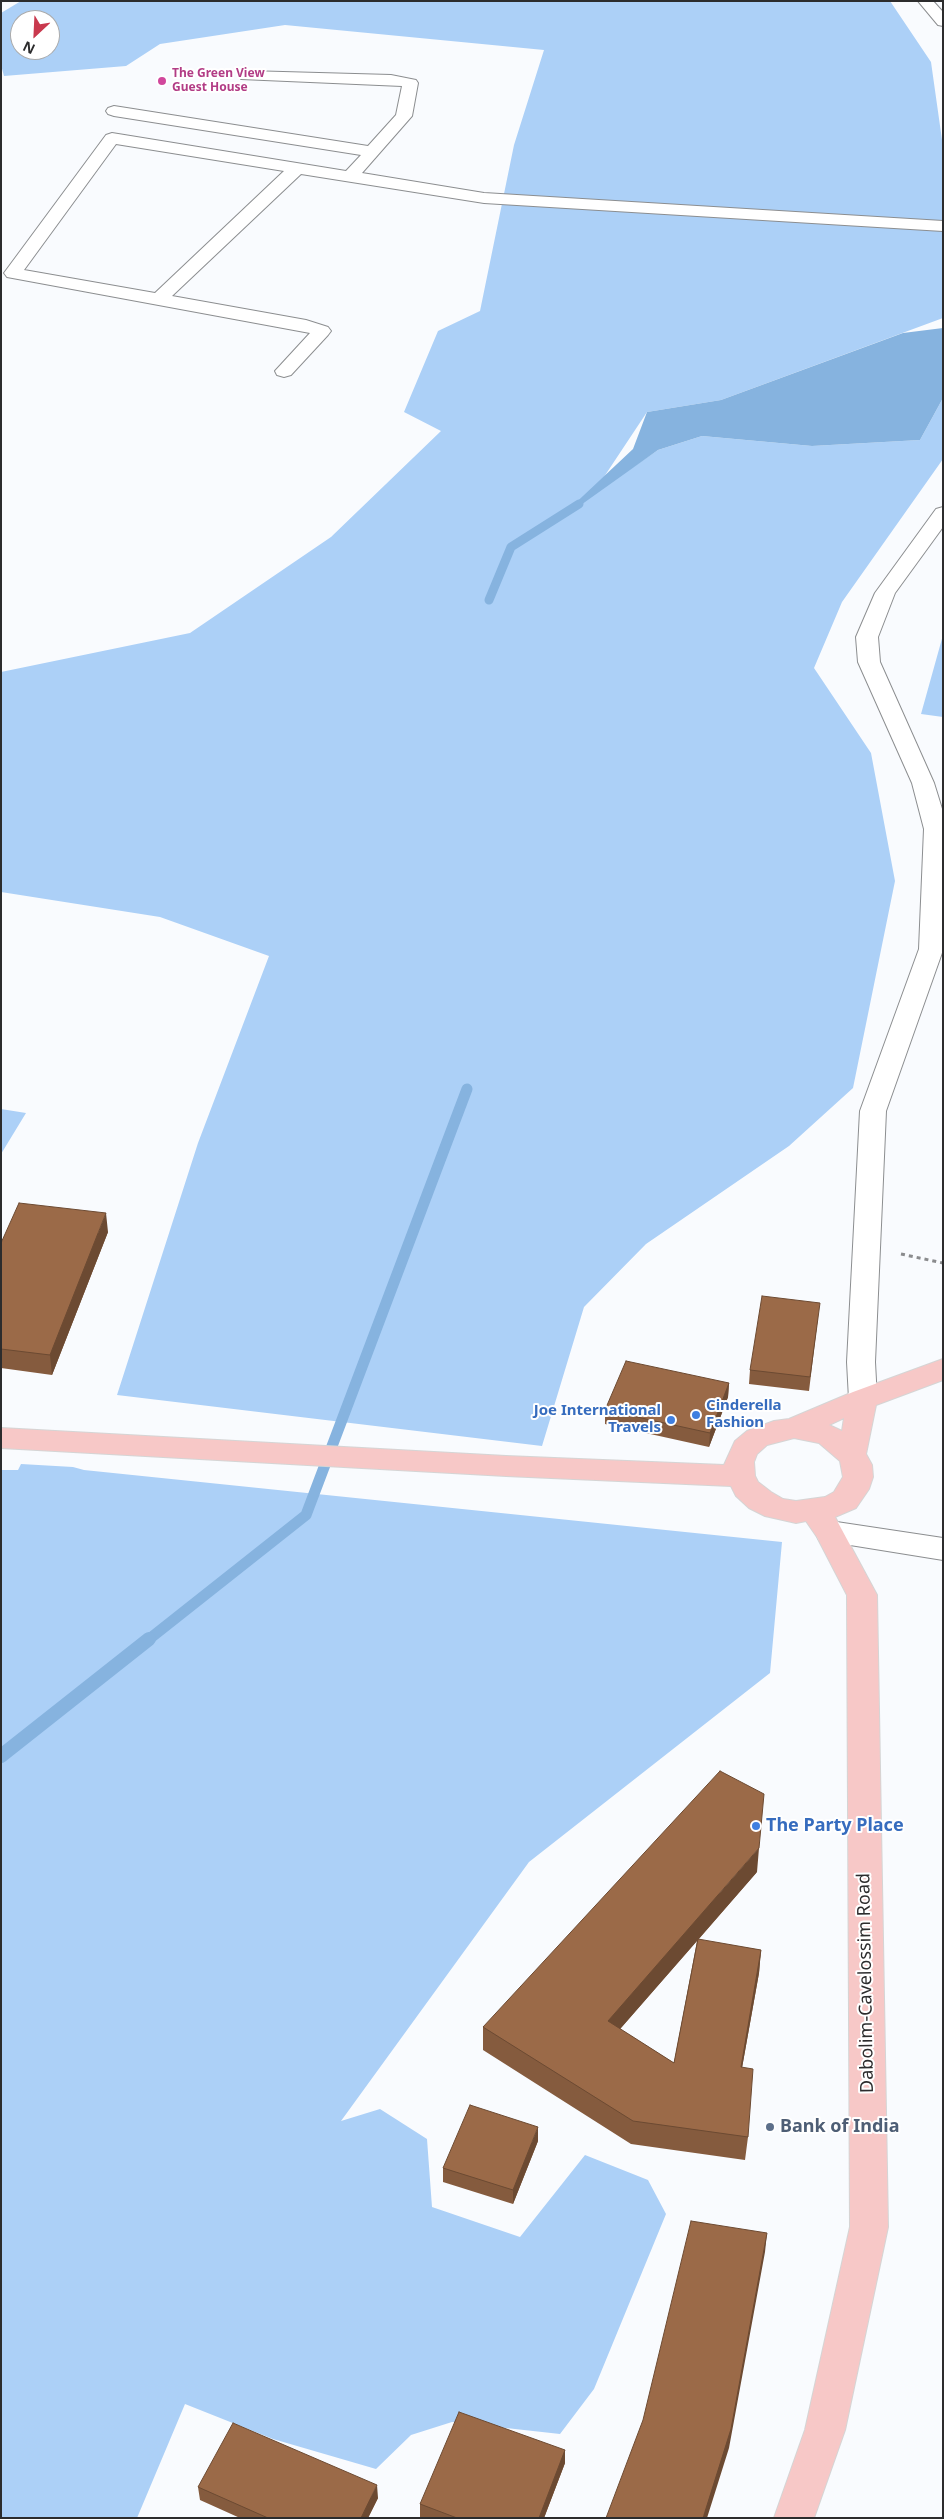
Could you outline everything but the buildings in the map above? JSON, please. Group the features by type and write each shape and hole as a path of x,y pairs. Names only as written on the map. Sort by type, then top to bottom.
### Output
{"main road":[{"path":"794,1428 863,1398 943,1369"},
{"path":"852,1454 863,1398"},
{"path":"794,1428 814,1430 829,1436 852,1454 857,1465 858,1477 854,1489 845,1500 831,1507 823,1522 796,1512 776,1508 760,1500 747,1489 740,1476 740,1462 745,1448 757,1438 774,1431 794,1428"},
{"path":"1,1438 496,1465 740,1476"},
{"name":"Dabolim-Cavelossim Road","path":"794,2518 825,2430 869,2227 862,1595 823,1522"}],"street":[{"path":"925,1 943,22"},
{"path":"247,76 392,80 410,83 404,116 351,176"},
{"path":"126,99 114,110 104,130 7,274 306,325 322,331 284,371"},
{"path":"114,110 372,152"},
{"path":"104,130 297,168 484,198 943,226"},
{"path":"159,299 297,168"},
{"path":"863,1398 860,1362 873,1111 930,949 936,828 923,783 869,662 867,637 885,594 943,513"},
{"path":"823,1522 943,1549"}],"path":[{"path":"866,1246 943,1263"}],"shaded area":[{"path":"21,1 890,1 931,62 943,147 943,318 721,400 647,412 592,495 658,450 702,436 812,446 920,440 943,398 943,459 842,602 814,668 871,753 895,881 853,1088 789,1146 646,1244 584,1307 542,1446 117,1395 198,1143 269,956 160,917 1,892 1,672 190,633 331,537 441,431 404,412 438,331 480,311 514,145 544,50 285,25 160,44 126,66 4,76 1,65 1,13"},
{"path":"943,328 943,398 920,440 812,446 702,436 658,450 550,527 633,449 647,412 721,400 903,333"},
{"path":"943,635 943,717 921,714"},
{"path":"1,1109 26,1113 1,1154"},
{"path":"21,1464 73,1467 84,1470 782,1542 770,1673 529,1862 341,2121 380,2109 427,2139 432,2207 520,2237 585,2155 648,2180 666,2214 594,2389 560,2434 452,2422 411,2435 376,2469 273,2439 185,2404 137,2518 1,2518 1,1470 18,1470"}],"waterway":[{"path":"489,600 511,547 579,504"},
{"path":"148,1640 306,1515 467,1089"},
{"path":"1,1756 149,1639"}],"place":[{"name":"The Green View Guest House","path":"162,81"},
{"name":"Cinderella Fashion","path":"696,1415"},
{"name":"Joe International Travels","path":"671,1420"},
{"name":"The Party Place","path":"756,1826"},
{"name":"Bank of India","path":"770,2127"}]}
